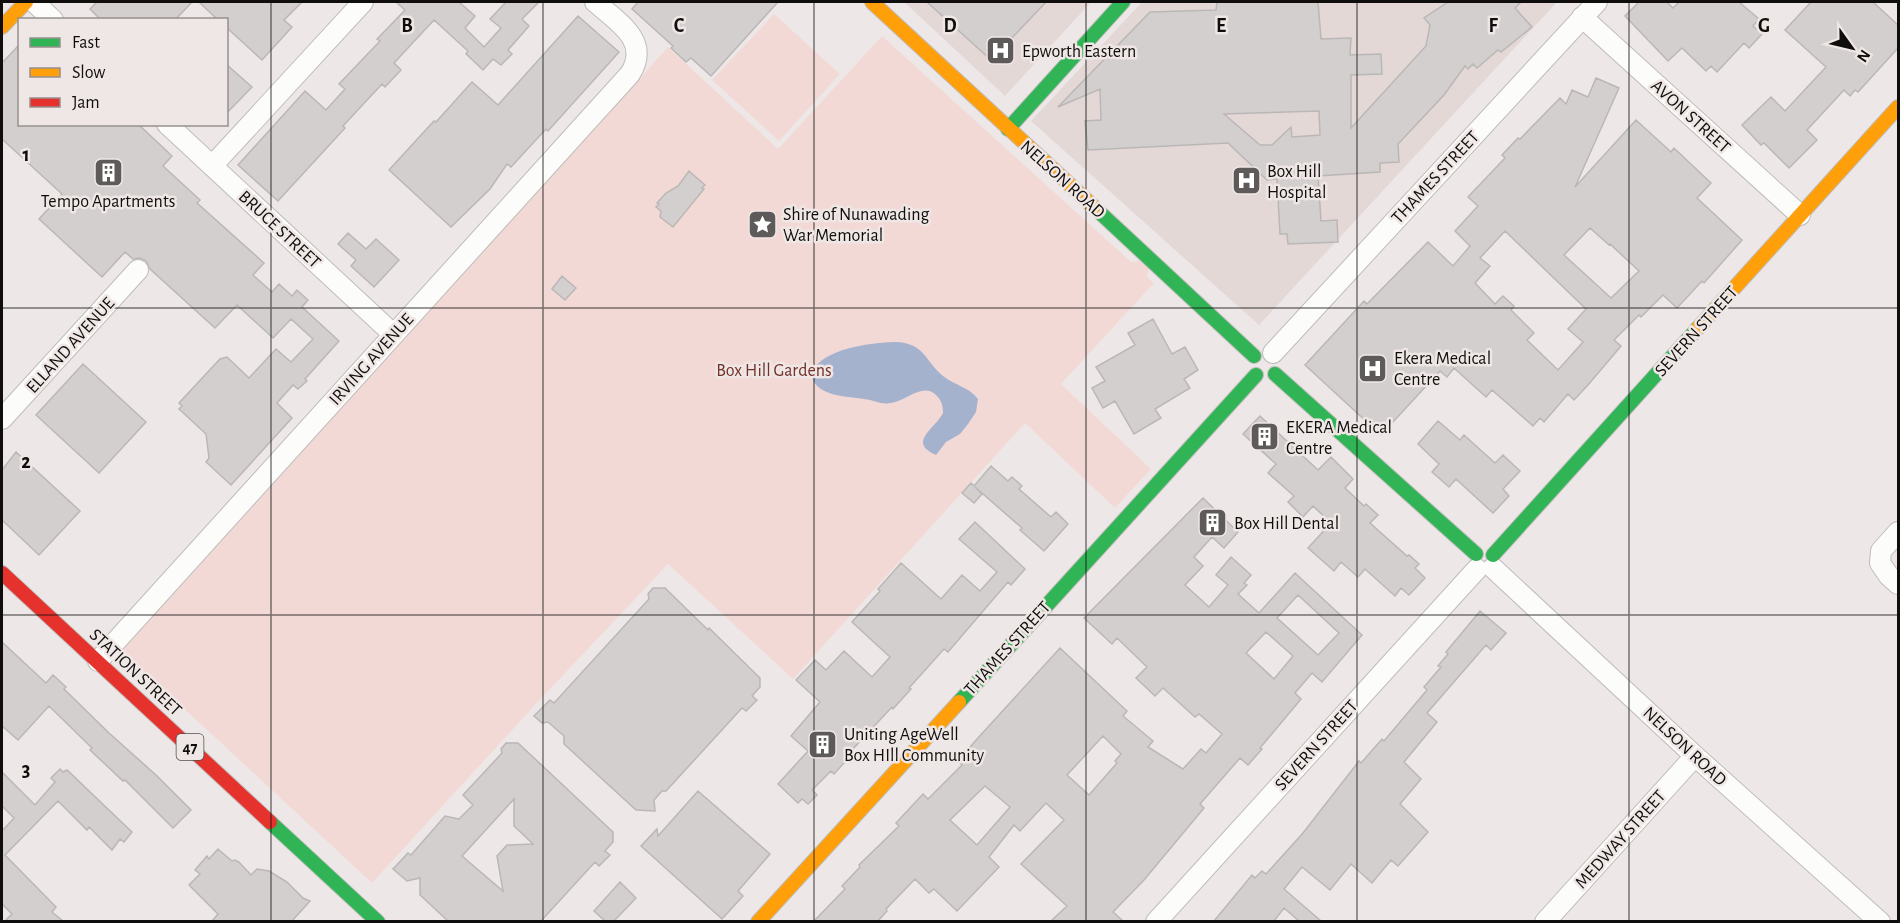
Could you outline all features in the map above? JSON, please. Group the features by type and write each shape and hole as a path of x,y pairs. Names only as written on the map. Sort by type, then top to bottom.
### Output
{"main road":[{"path":"2,27 26,2"},
{"name":"NELSON ROAD","path":"872,2 1254,356"},
{"path":"1008,129 1123,2"},
{"name":"SEVERN STREET","path":"1485,562 1899,107"},
{"path":"1263,351 1273,353 1278,361 1275,374 1268,378 1256,375 1251,364 1254,356 1263,351"},
{"name":"NELSON ROAD","path":"1275,374 1485,562"},
{"name":"THAMES STREET","path":"758,921 1256,375"},
{"name":"STATION STREET","path":"2,573 378,921"}],"street":[{"path":"34,2 51,18"},
{"path":"212,166 363,2"},
{"name":"IRVING AVENUE","path":"98,662 635,67 638,54 633,37 595,2"},
{"name":"THAMES STREET","path":"1273,353 1597,2"},
{"name":"AVON STREET","path":"1582,17 1800,215"},
{"name":"BRUCE STREET","path":"169,126 393,334"},
{"name":"ELLAND AVENUE","path":"2,419 138,270"},
{"path":"1899,532 1881,551 1880,563 1889,576 1899,584"},
{"name":"NELSON ROAD","path":"1485,562 1695,756 1880,921"},
{"name":"SEVERN STREET","path":"1155,921 1485,562"},
{"name":"MEDWAY STREET","path":"1545,921 1695,756"}],"shaded area":[{"name":"Epworth Eastern","path":"904,2 1091,2 1005,96"},
{"name":"Box Hill Hospital","path":"1142,2 1557,2 1259,325 1031,121"}],"green space":[{"path":"774,14 840,74 779,141 712,80"},
{"name":"Box Hill Gardens","path":"882,36 1131,262 1140,261 1149,268 1147,277 1154,283 1061,384 1151,469 1115,508 1025,423 793,679 668,564 372,883 122,651 668,47 778,149"}],"water":[{"path":"895,342 912,345 918,349 943,376 978,399 976,412 968,424 960,434 946,442 936,455 928,450 923,440 943,413 940,400 932,392 921,391 897,402 884,403 832,394 818,387 813,381 811,373 817,365 836,352 848,348"}],"building":[{"path":"97,2 192,2 177,18 99,18 90,9"},
{"path":"199,2 302,2 284,20 292,27 262,60 228,29 228,18 216,18"},
{"path":"396,2 459,2 475,16 465,28 484,47 501,28 490,19 506,2 539,2 522,19 529,26 508,50 512,54 501,65 493,59 483,70 466,54 468,51 434,20 394,63 401,70 385,87 382,84 278,201 238,165 305,91 326,110 345,89 339,84 380,41 377,39 405,10"},
{"path":"638,2 778,2 711,76 691,58 686,62 671,48 673,46 632,9"},
{"path":"927,2 1046,2 991,60"},
{"path":"1217,2 1318,2 1321,39 1351,38 1350,55 1381,54 1382,74 1351,75 1351,128 1426,46 1430,25 1424,18 1448,2 1521,2 1515,8 1532,27 1501,52 1498,50 1477,68 1473,64 1468,69 1465,66 1444,95 1398,144 1399,162 1380,163 1380,172 1318,176 1321,221 1337,220 1338,242 1288,244 1287,234 1280,234 1277,179 1267,180 1228,143 1088,150 1085,121 1101,120 1100,89 1058,107 1150,12 1216,10","holes":["1319,111 1320,135 1292,137 1291,127 1272,145 1260,145 1224,114"]},
{"path":"1639,2 1667,2 1673,8 1679,2 1739,2 1759,19 1753,26 1762,34 1749,48 1744,43 1717,72 1711,66 1706,71 1682,48 1668,61 1625,16"},
{"path":"1811,2 1873,2 1899,26 1899,47 1858,92 1855,90 1850,96 1844,90 1807,130 1817,140 1789,168 1764,143 1761,145 1742,125 1771,97 1785,111 1826,67 1785,30"},
{"path":"578,16 619,52 548,131 546,129 511,167 507,164 490,189 451,227 389,170 472,82 498,105"},
{"path":"18,46 18,126 140,126 172,156 163,166 200,200 197,203 264,263 253,275 272,292 279,284 292,296 297,290 308,300 302,307 339,341 305,379 307,381 298,389 293,385 277,403 292,418 231,485 206,462 209,458 206,434 179,409 182,406 179,403 220,359 227,357 249,378 276,349 291,362 313,339 291,319 273,338 237,305 215,328 150,269 146,261 140,258 133,259 125,252 102,277 39,219 62,194 2,139 2,63"},
{"path":"228,66 252,87 228,112"},
{"path":"1596,78 1619,88 1575,187 1636,120 1671,152 1674,148 1711,183 1697,198 1742,240 1704,283 1702,281 1677,308 1663,295 1641,317 1639,315 1614,340 1621,346 1588,385 1574,400 1568,394 1544,422 1540,418 1533,426 1492,390 1486,397 1454,368 1447,377 1440,371 1381,435 1305,365 1364,301 1367,304 1428,242 1453,266 1470,246 1455,231 1478,206 1468,197 1505,158 1502,155 1560,98 1566,104 1572,90 1588,97","holes":["1590,228 1639,271 1611,298 1564,255","1505,231 1586,309 1568,329 1583,342 1558,370 1527,340 1534,333 1511,310 1514,306 1503,296 1495,304 1475,283 1490,266 1480,258"]},
{"path":"689,171 705,185 702,188 704,189 673,227 660,217 661,211 656,207 659,204 657,203 666,193 678,186"},
{"path":"348,233 366,249 376,239 399,260 374,287 351,266 356,260 338,244"},
{"path":"562,276 576,288 565,300 552,289"},
{"path":"1153,319 1172,354 1185,347 1198,370 1184,379 1190,388 1155,409 1161,418 1134,434 1115,401 1103,408 1092,388 1105,381 1096,367 1135,345 1128,333"},
{"path":"83,364 146,422 99,473 36,415"},
{"path":"1260,416 1318,470 1331,457 1353,479 1345,488 1364,506 1366,504 1378,515 1370,523 1419,564 1415,568 1425,578 1409,595 1401,588 1395,596 1365,569 1358,577 1341,562 1334,571 1308,548 1331,523 1313,506 1303,517 1288,502 1294,496 1268,473 1276,464 1243,434"},
{"path":"1438,421 1460,440 1464,435 1495,463 1503,455 1520,471 1503,489 1509,496 1493,513 1456,479 1449,487 1432,472 1439,464 1418,444"},
{"path":"16,452 80,511 39,555 2,520 2,470"},
{"path":"991,466 1008,481 1012,477 1022,486 1019,489 1051,517 1056,512 1068,524 1044,551 1020,530 1022,528 975,487 982,494 974,503 962,493 971,483 974,486"},
{"path":"1203,498 1238,532 1224,548 1212,537 1194,557 1203,566 1185,585 1209,607 1228,585 1216,575 1231,557 1251,575 1244,583 1247,585 1238,594 1259,613 1295,573 1362,635 1322,682 1312,673 1295,693 1301,699 1260,748 1262,749 1248,765 1240,758 1200,804 1204,808 1144,880 1113,912 1123,921 1051,921 1067,906 1021,864 1064,820 1046,803 1020,831 1014,825 989,857 999,867 957,911 934,889 929,893 915,879 886,909 887,911 878,921 814,921 845,889 842,886 860,867 859,865 899,826 896,823 923,794 928,799 962,765 958,761 1060,648 1127,711 1123,716 1153,741 1148,747 1183,769 1201,749 1206,753 1222,734 1199,714 1195,717 1163,688 1155,696 1136,678 1147,667 1117,638 1112,644 1084,618","holes":["1298,595 1339,633 1318,655 1277,618","1266,632 1293,656 1274,679 1246,653","1103,736 1121,754 1115,761 1117,763 1089,795 1067,775","985,786 1010,807 977,845 950,820"]},
{"path":"975,522 1025,569 1011,585 1008,582 948,652 944,649 893,709 892,707 852,750 854,752 834,774 831,771 812,790 817,795 808,804 802,799 798,803 778,784 808,751 791,736 820,702 796,680 815,660 826,670 844,651 872,677 890,657 852,622 901,563 941,599 962,575 980,591 997,572 959,539"},
{"path":"653,588 665,588 760,678 760,687 752,696 757,700 746,711 742,708 666,791 662,791 654,800 655,811 636,810 564,744 564,736 548,722 542,723 534,716 550,700 554,703 649,599 648,594"},
{"path":"1480,611 1506,633 1491,650 1486,645 1427,713 1437,722 1404,762 1421,779 1400,804 1428,832 1398,866 1391,860 1372,883 1351,864 1330,890 1302,867 1284,889 1321,921 1299,921 1284,908 1274,921 1214,921 1252,875 1255,878 1262,871 1266,874 1303,833 1359,761 1361,763 1382,739 1384,741 1427,690 1424,687 1441,667 1438,666 1448,654 1446,652"},
{"path":"2,642 46,683 53,675 66,687 64,689 191,810 173,828 125,780 123,781 90,750 92,748 49,706 18,740 2,726"},
{"path":"506,743 518,743 613,832 613,842 605,851 610,855 599,866 595,862 541,921 448,921 420,895 420,878 407,881 393,869 408,853 411,855 445,816 459,819 473,805 463,795 502,753 501,749","holes":["514,799 514,826 533,844 507,845 497,856 503,891 462,856"]},
{"path":"60,769 63,772 67,770 132,832 124,842 120,839 112,850 89,827 87,830 58,801 5,855 56,907 52,912 63,921 5,921 12,914 2,904 2,831 14,818 2,806 2,772 35,805 55,782 51,778"},
{"path":"698,791 770,854 738,891 743,896 722,919 641,846 657,829 658,836"},
{"path":"218,849 232,861 239,862 251,875 257,869 269,871 310,901 292,921 212,921 218,914 189,885 200,874 195,870 207,856 209,859"},
{"path":"620,882 636,898 614,921 605,921 594,911"}],"traffic: fast":[{"path":"1008,129 1123,2"},
{"path":"1096,209 1254,356"},
{"path":"1493,555 1698,328"},
{"path":"1275,374 1476,554"},
{"path":"959,702 1256,375"},
{"path":"270,822 378,922"}],"traffic: slow":[{"path":"2,27 26,2"},
{"path":"872,2 1096,209"},
{"path":"1698,328 1898,107"},
{"path":"758,922 959,702"}],"traffic: jam":[{"path":"2,573 270,822"}],"place":[{"name":"Epworth Eastern","path":"1001,51"},
{"name":"Tempo Apartments","path":"108,172"},
{"name":"Box Hill Hospital","path":"1246,181"},
{"name":"Shire of Nunawading War Memorial","path":"762,224"},
{"name":"Ekera Medical Centre","path":"1373,368"},
{"name":"EKERA Medical Centre","path":"1265,437"},
{"name":"Box Hill Dental","path":"1213,523"},
{"name":"Uniting AgeWell Box HIll Community","path":"823,744"}]}
